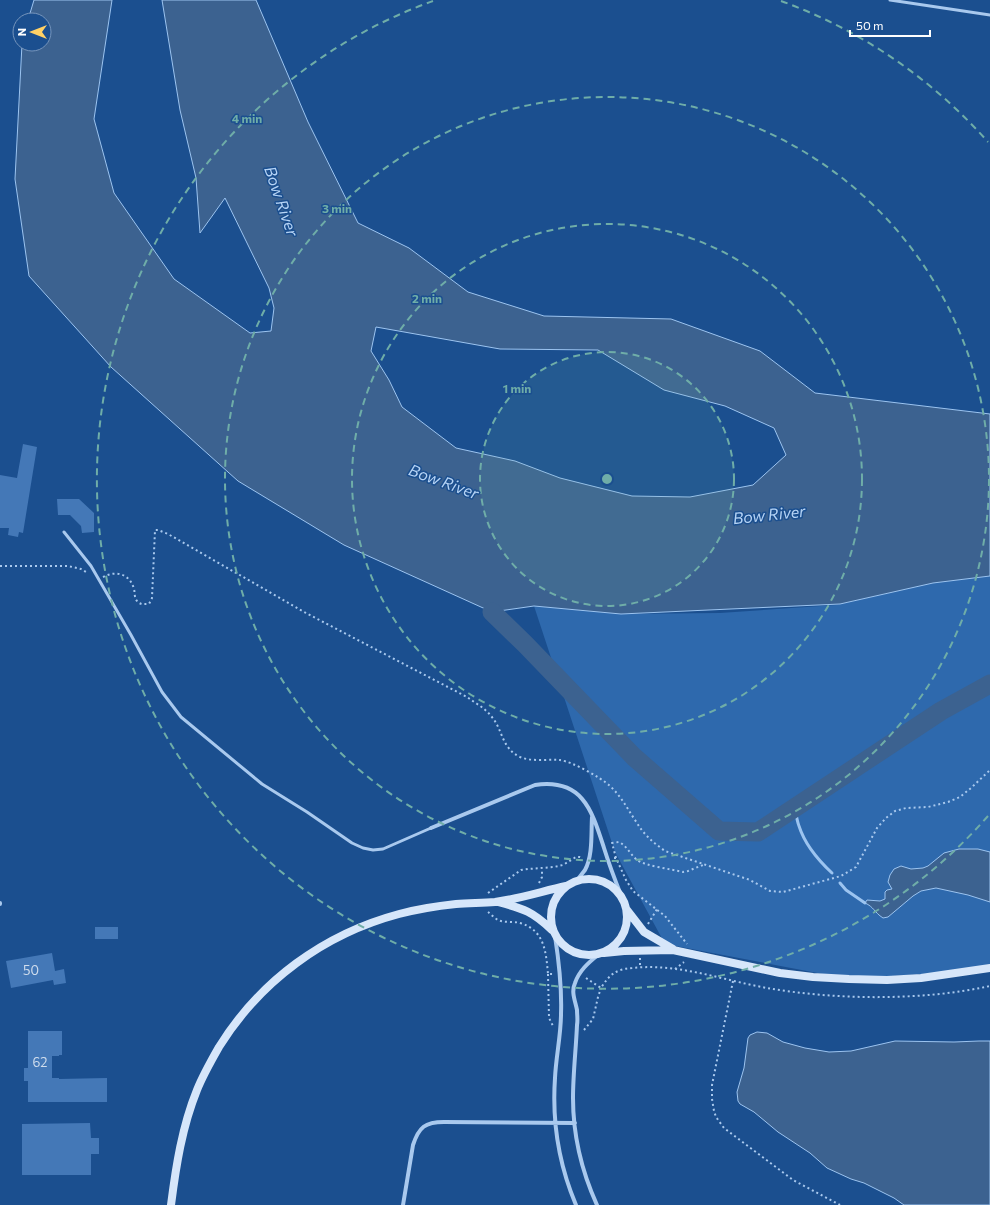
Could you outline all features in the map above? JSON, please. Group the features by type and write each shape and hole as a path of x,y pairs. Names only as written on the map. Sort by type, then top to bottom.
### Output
{"main road":[{"path":"171,1205 175,1173 187,1118 197,1090 212,1060 232,1028 257,998 283,973 311,953 334,940 370,923 418,909 477,902 495,902 566,886 577,881 589,879 601,881 612,886 621,895 627,910 644,932 674,950"},
{"path":"554,933 550,918 552,906 557,895 566,886"},
{"path":"495,902 531,912 542,920 563,946 573,953 586,956 624,951 674,950 780,973 849,979 887,980 921,978 990,968"},
{"path":"601,954 615,946 623,936 627,923 627,910"}],"street":[{"path":"432,828 527,787 548,783 559,785 570,789 587,804 600,832 608,860 621,895"},
{"path":"577,881 585,870 588,861 591,845 592,815"},
{"path":"554,933 560,972 561,1015 555,1078 555,1123 561,1159 576,1205"},
{"path":"597,1205 584,1171 576,1140 574,1123 573,1078 577,1009 573,996 573,989 574,983 586,964 601,954"},
{"path":"403,1205 413,1145 416,1136 423,1126 429,1123 574,1123"}],"lane":[{"path":"890,0 990,15"},
{"path":"64,532 91,566 162,692 181,717 262,784 363,848 373,850 383,849 432,828"}],"path":[{"path":"0,566 68,566 87,572 94,583 109,574 116,573 123,575 131,583 138,603 149,604 152,598 155,530 168,534 306,613 467,697 492,716 507,746 513,753 520,757 527,759 560,760 568,762 601,780 610,786 623,800 638,825 655,844 665,851 750,880 770,891 783,892 841,876 856,867 877,828 895,811 906,808 928,807 960,797 990,770"},
{"path":"695,954 665,916 634,891 626,880 616,858 612,843 619,842 641,863 682,872 688,872 704,865"},
{"path":"477,902 517,872 528,869 542,869 563,865 576,857 580,857 588,861"},
{"path":"608,860 616,858"},
{"path":"538,887 542,877 542,869"},
{"path":"646,926 657,909"},
{"path":"498,920 520,923 535,931 544,947 548,974 549,1018"},
{"path":"640,957 640,967"},
{"path":"593,1019 601,988 607,978 618,970 640,967 675,969 767,988 811,994 862,997 910,996 972,990 990,986"},
{"path":"548,974 560,972"},
{"path":"579,974 601,988"},
{"path":"733,981 712,1085 712,1099 716,1117 724,1128 793,1180 840,1205"}],"shaded area":[{"path":"990,576 990,968 980,970 849,979 665,944 615,852 534,606 621,614 720,613 836,605 933,583"}],"water":[{"name":"Bow River","path":"34,0 112,0 94,119 114,193 174,279 250,333 271,331 274,308 269,288 225,198 200,233 196,178 180,110 162,0 256,0 308,122 358,223 409,248 468,292 544,316 671,319 760,351 815,393 990,414 990,576 933,583 840,604 621,614 534,606 492,612 344,545 238,481 111,367 29,276 15,179 22,52 52,52 52,12 30,12","holes":["376,327 500,349 598,350 664,390 725,406 774,428 786,455 753,485 690,497 632,496 560,478 515,461 456,448 402,407 389,380 371,351"]},
{"path":"959,849 978,849 990,852 990,902 968,895 936,888 921,891 888,917 883,918 865,903 867,900 880,901 885,899 885,892 892,889 888,882 894,869 901,866 911,869 923,868 928,866 944,853"},
{"path":"757,1032 767,1033 783,1042 829,1052 851,1051 895,1041 990,1041 990,1205 904,1205 894,1198 864,1183 827,1168 810,1153 778,1132 754,1112 740,1104 738,1101 737,1092 744,1068 748,1038 750,1035"}],"building":[{"path":"23,444 37,447 23,533 19,532 18,537 8,535 9,528 0,528 0,475 17,478"},
{"path":"57,499 79,499 94,513 94,532 82,533 81,526 70,515 58,515"},
{"path":"95,927 118,927 118,939 95,939"},
{"path":"52,953 55,971 64,969 66,983 54,985 53,980 11,988 6,961"},
{"path":"28,1031 62,1031 62,1055 52,1056 52,1078 107,1078 107,1102 28,1102 28,1081 24,1081 24,1068 28,1068"},
{"path":"90,1123 91,1138 99,1138 99,1154 91,1154 91,1175 22,1175 22,1124"}],"waterway":[{"path":"492,612 634,757 719,831 758,832 941,711 990,684"},
{"path":"795,808 798,824 808,846 832,873"},
{"path":"840,883 846,890 865,903"}]}
